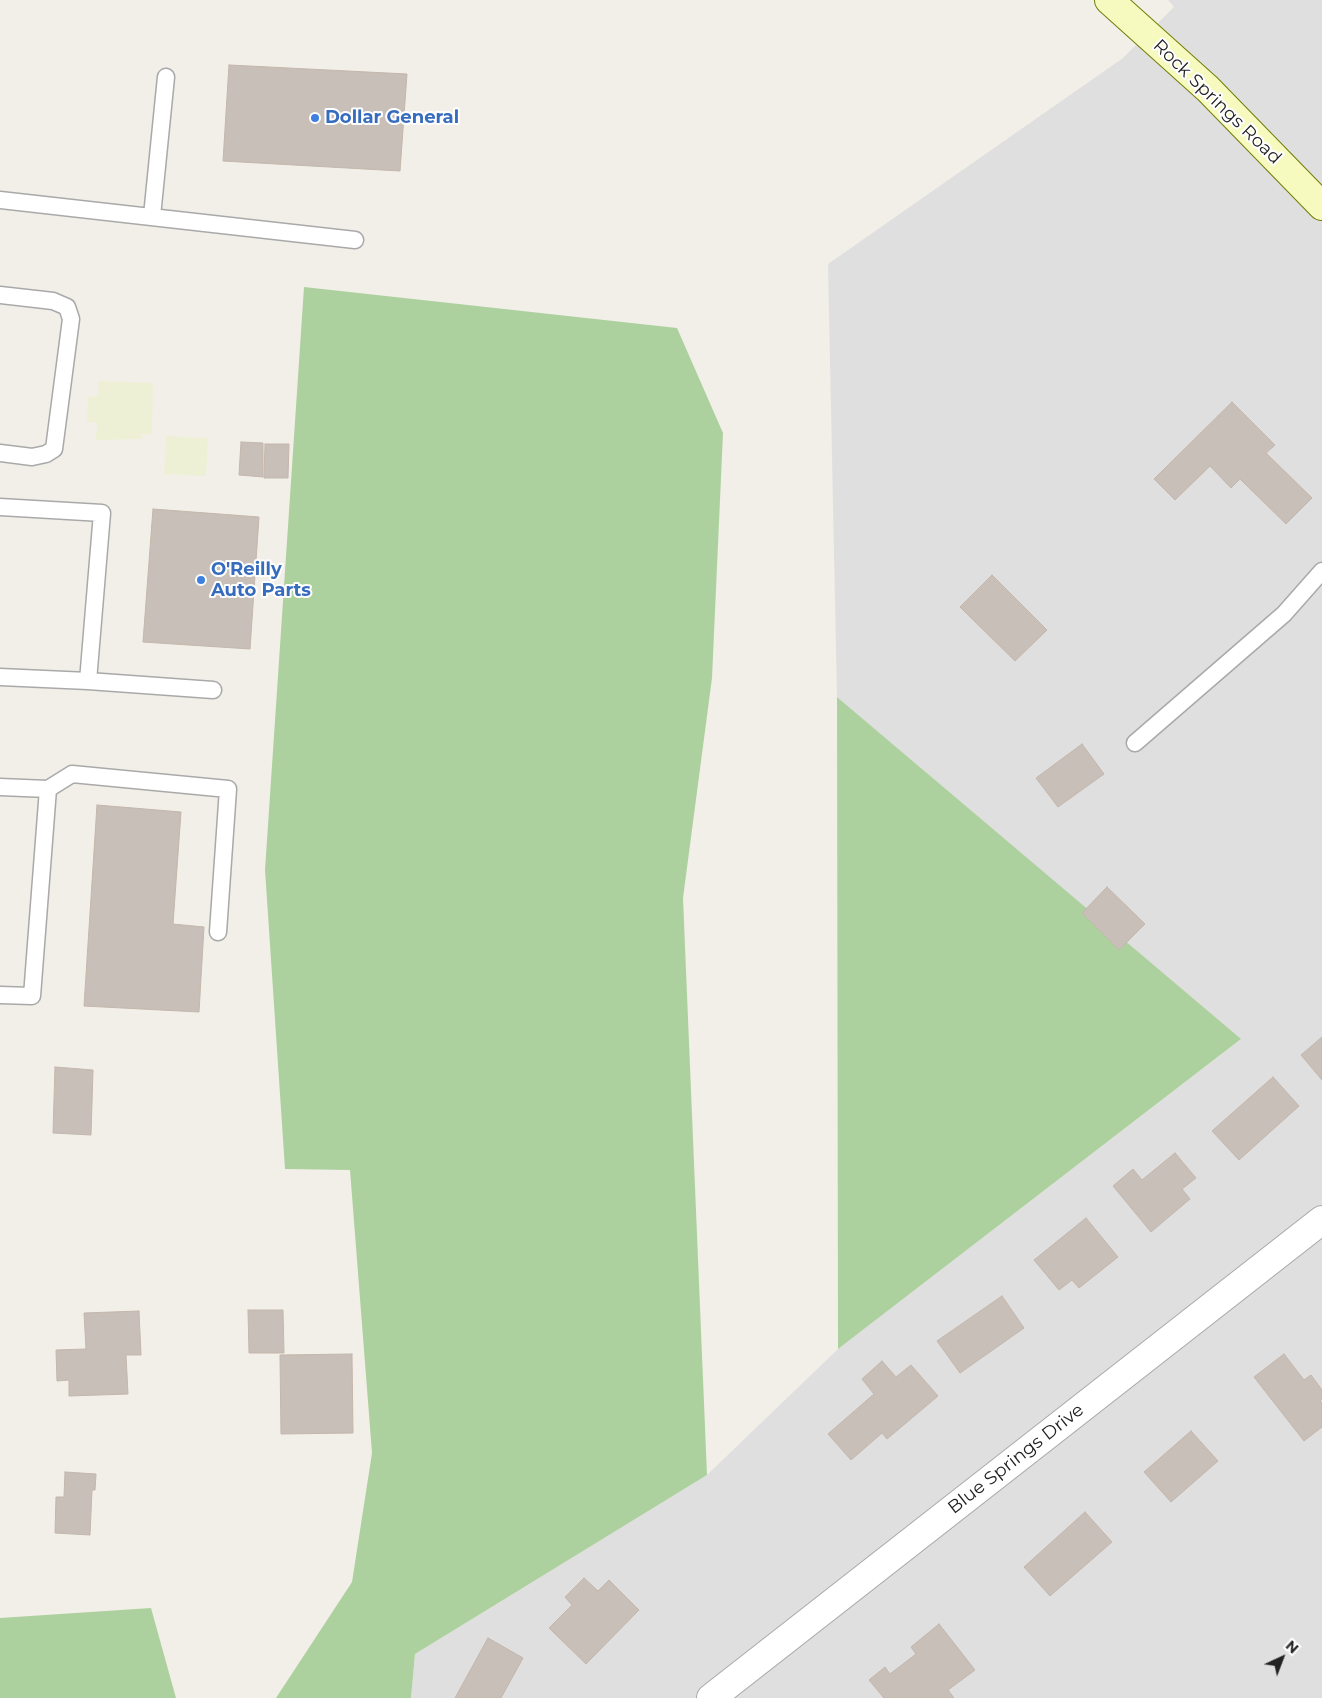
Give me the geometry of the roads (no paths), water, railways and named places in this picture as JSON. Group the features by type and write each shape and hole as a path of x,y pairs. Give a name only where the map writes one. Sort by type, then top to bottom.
{"street":[{"name":"Rock Springs Road","path":"1109,0 1208,89 1322,206"},
{"name":"Blue Springs Drive","path":"711,1698 1317,1233"}],"lane":[{"path":"152,216 166,77"},
{"path":"0,200 354,240"},
{"path":"0,294 53,301 67,307 71,319 54,449 46,454 32,457 0,453"},
{"path":"0,507 102,513 88,681"},
{"path":"1135,743 1284,614 1322,571"},
{"path":"0,677 213,690"},
{"path":"0,787 48,789 72,774 228,789 218,932"},
{"path":"0,995 32,996 48,789"}],"place":[{"name":"Dollar General","path":"315,118"},
{"name":"O'Reilly Auto Parts","path":"201,580"}]}
